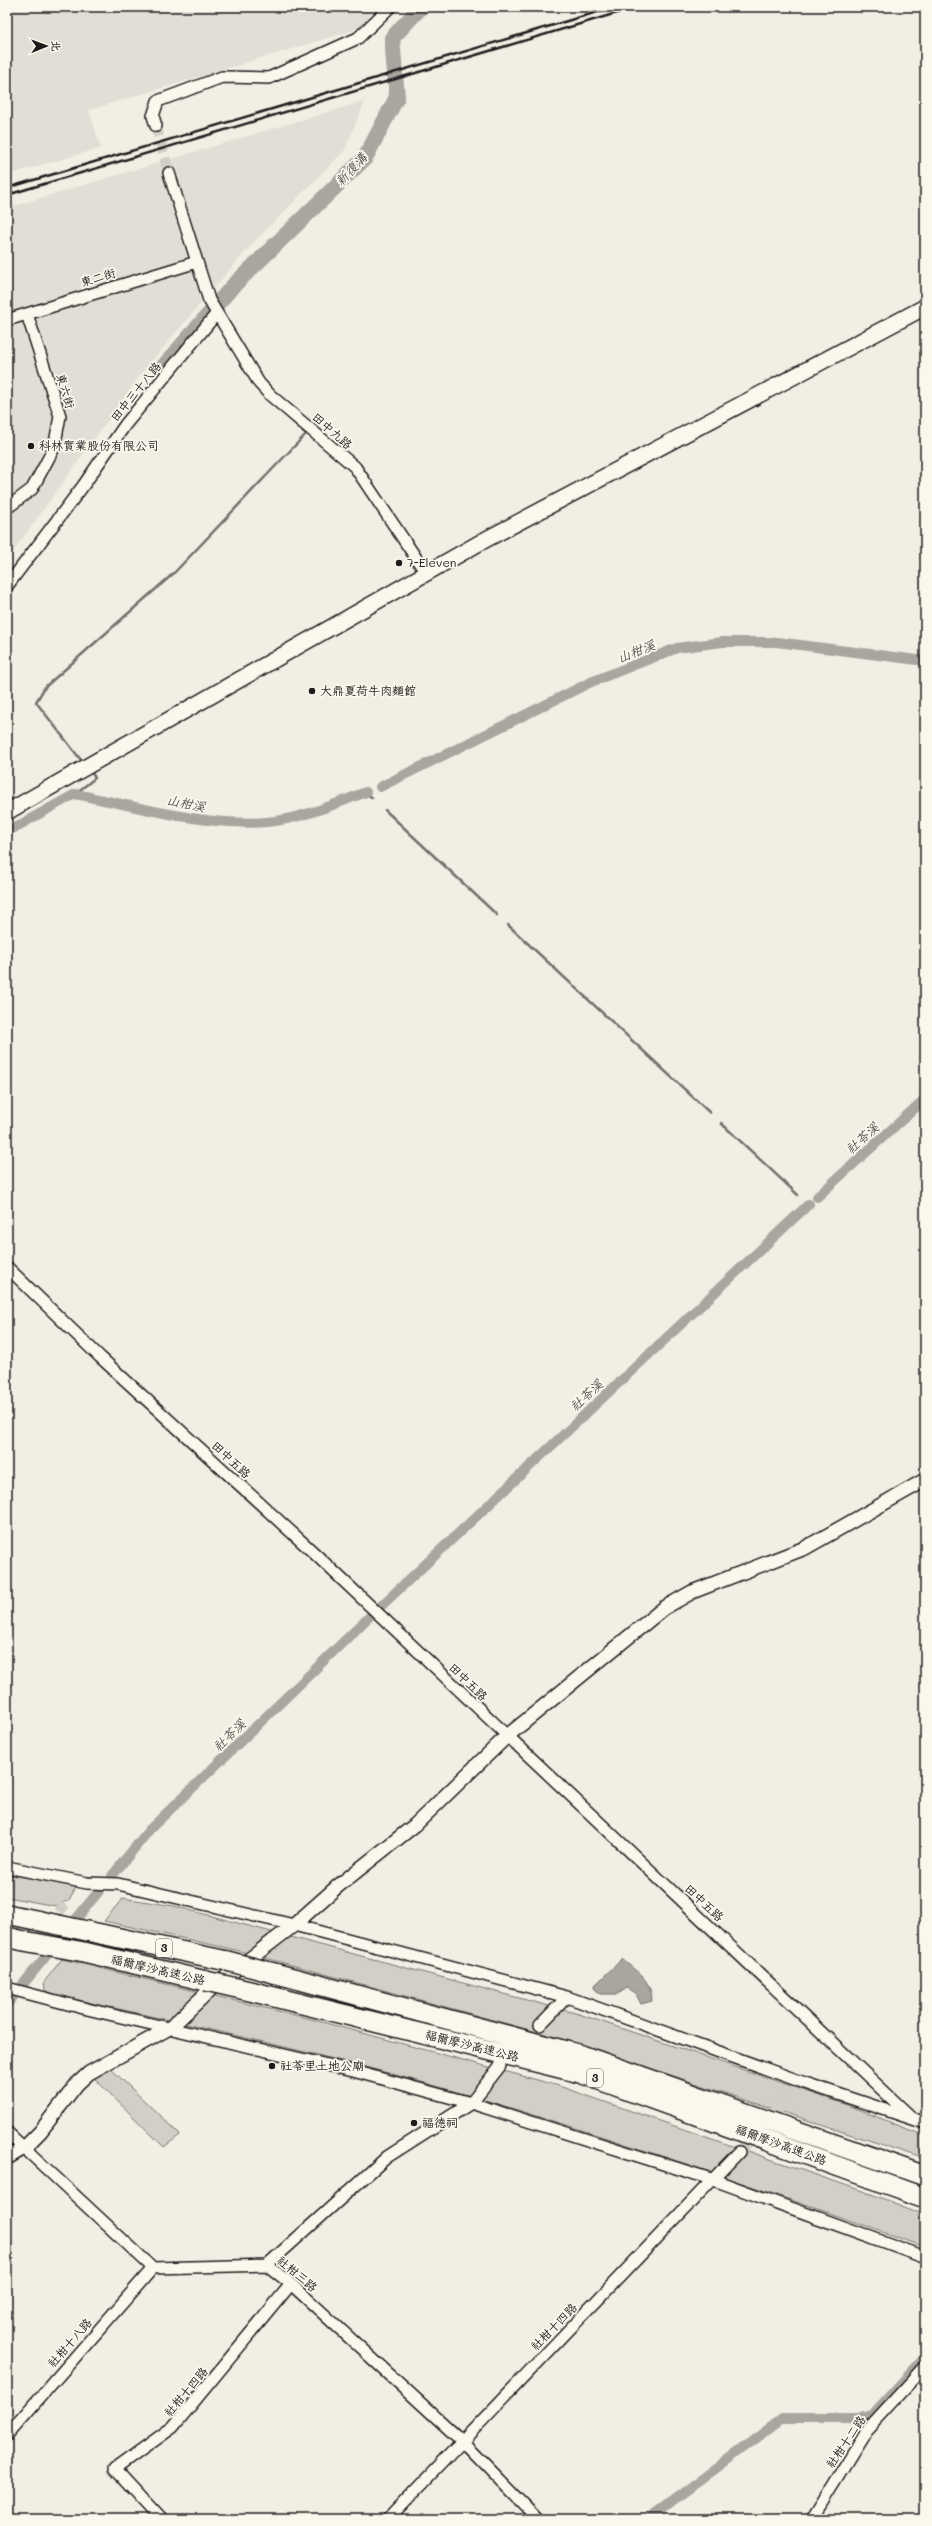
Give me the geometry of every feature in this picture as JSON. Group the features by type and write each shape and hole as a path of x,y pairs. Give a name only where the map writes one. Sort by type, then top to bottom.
{"highway":[{"name":"福爾摩沙高速公路","path":"7,1914 227,1961 581,2055 925,2176"},
{"name":"福爾摩沙高速公路","path":"15,1939 84,1952 254,1992 580,2073 925,2198"}],"main road":[{"path":"7,812 426,573 704,422 925,307"}],"street":[{"path":"156,126 153,116 158,101 222,77 269,78 358,38 390,7"},
{"name":"田中九路","path":"169,173 209,300 259,383 270,395 355,467 426,573"},
{"name":"東二街","path":"7,320 197,262"},
{"name":"田中三十八路","path":"7,586 83,486 125,425 217,313"},
{"name":"東六街","path":"7,508 32,488 54,448 60,416 27,314"},
{"name":"田中五路","path":"7,1267 100,1357 371,1607 910,2116"},
{"path":"7,2158 24,2148 40,2132 77,2084 89,2073 171,2028 212,1987 294,1925 338,1886 415,1826 506,1736 664,1608 692,1592 805,1548 925,1480"},
{"path":"7,1867 87,1883 118,1884 294,1925 567,1997 805,2083 925,2122"},
{"path":"7,1988 87,2009 353,2071 471,2103 714,2180 925,2257"},
{"path":"540,2025 567,1997"},
{"path":"266,2265 387,2157 471,2103 500,2066"},
{"path":"7,2132 153,2268"},
{"name":"社柑十四路","path":"388,2519 714,2180 739,2152"},
{"name":"社柑三路","path":"153,2268 266,2265 291,2284 463,2442 538,2519"},
{"name":"社柑十八路","path":"7,2435 153,2268"},
{"name":"社柑十四路","path":"161,2519 116,2469 174,2427 291,2284"},
{"name":"社柑十二路","path":"811,2519 865,2432 925,2368"}],"shaded area":[{"path":"7,7 378,7 358,29 89,110 101,148 7,175"},
{"path":"365,101 345,150 250,246 144,370 7,560 7,208"},
{"path":"7,1874 76,1887 69,1900 56,1906 7,1897"},
{"path":"123,1898 174,1906 579,2014 847,2105 925,2136 925,2159 552,2036 240,1951 104,1921"},
{"path":"62,1959 307,2018 556,2085 871,2194 925,2215 925,2247 642,2150 528,2113 420,2081 212,2030 56,1995 45,1990 44,1982"},
{"path":"622,1959 643,1977 649,1987 652,2001 641,2004 636,1994 627,1988 618,1994 600,1994 593,1987"},
{"path":"105,2063 180,2135 164,2147 89,2073"}],"waterway":[{"name":"新復溝","path":"219,302 233,286 365,158 397,97 392,38 421,7"},
{"name":"新復溝","path":"164,366 210,313"},
{"path":"81,760 36,702 45,687 174,573 306,434 260,391"},
{"name":"山柑溪","path":"380,787 591,682 677,648 722,642 777,642 925,661"},
{"path":"75,794 95,778 92,773"},
{"name":"山柑溪","path":"366,792 372,798"},
{"name":"山柑溪","path":"7,832 75,794 195,819 243,823 267,822 292,818 366,792"},
{"path":"385,810 497,915"},
{"path":"508,925 710,1113"},
{"name":"社苓溪","path":"817,1197 925,1099"},
{"path":"721,1123 798,1195"},
{"name":"社苓溪","path":"381,1606 809,1204"},
{"name":"社苓溪","path":"112,1876 149,1830 369,1617"},
{"name":"社苓溪","path":"20,1988 99,1891"},
{"name":"社苓溪","path":"7,2004 13,1997"},
{"path":"648,2519 782,2419 858,2419 872,2415 925,2357"}],"tunnel":[{"path":"156,126 169,173"},
{"path":"29,1952 65,1904"},
{"path":"523,2043 540,2025"},
{"path":"739,2152 786,2100"}],"railway":[{"path":"7,188 614,7"},
{"path":"7,195 637,7"}],"place":[{"name":"科林實業股份有限公司","path":"31,446"},
{"name":"7-Eleven","path":"399,563"},
{"name":"大鼎夏荷牛肉麵館","path":"312,691"},
{"name":"社苓里土地公廟","path":"272,2066"},
{"name":"福德祠","path":"414,2123"}]}
